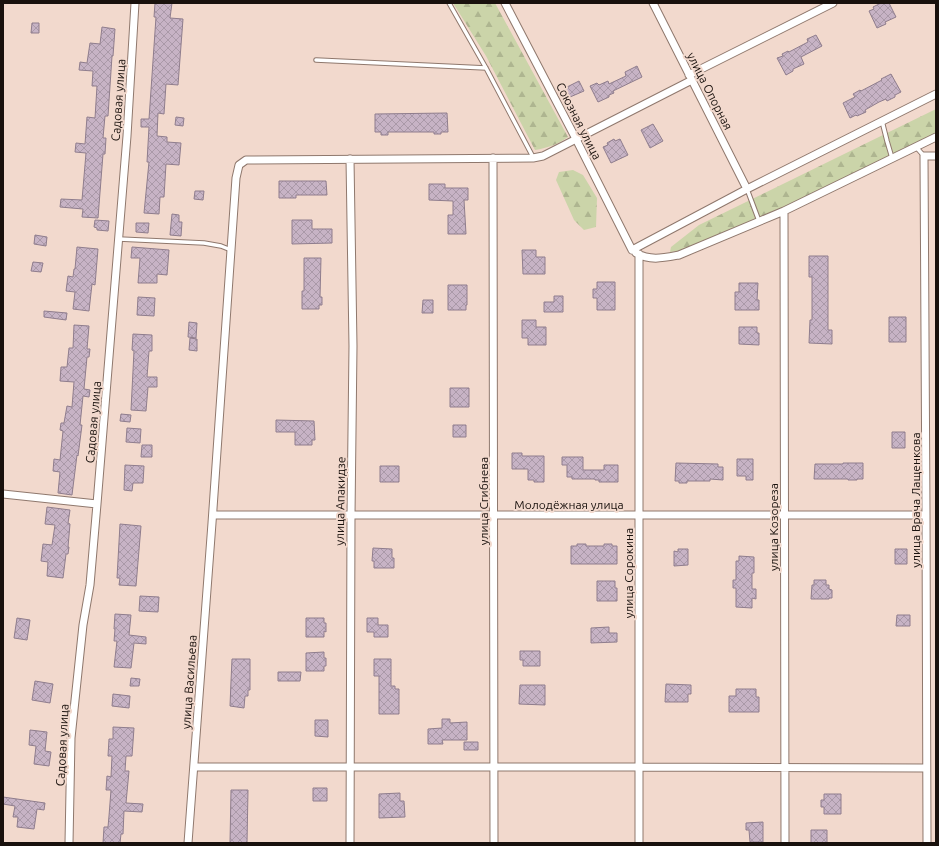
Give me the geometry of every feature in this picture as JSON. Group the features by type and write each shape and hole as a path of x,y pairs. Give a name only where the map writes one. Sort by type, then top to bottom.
{"street":[{"name":"Садовая улица","path":"69,843 71,738 83,625 90,585 127,136 135,3"},
{"name":"Союзная улица","path":"505,3 632,250"},
{"name":"улица Опорная","path":"653,3 747,189"},
{"path":"533,158 542,156 576,139 833,3"},
{"path":"632,250 747,189 936,94"},
{"path":"632,250 642,257 661,259 679,255 784,211 936,137"},
{"path":"924,156 936,156"},
{"name":"улица Врача Лащенкова","path":"924,156 927,843"},
{"name":"улица Сгибнева","path":"493,158 494,843"},
{"name":"улица Васильева","path":"188,843 213,515 236,178 239,165 246,160 533,158"},
{"name":"улица Апакидзе","path":"350,159 353,346 350,843"},
{"name":"улица Козореза","path":"784,211 785,843"},
{"name":"улица Сорокина","path":"639,254 639,843"},
{"path":"3,494 97,504"},
{"name":"Молодёжная улица","path":"213,515 926,515"},
{"path":"194,767 926,768"}],"lane":[{"path":"448,3 486,68 533,158"},
{"path":"316,60 486,68"},
{"path":"882,121 892,158"},
{"path":"916,147 924,156"},
{"path":"747,189 759,221"},
{"path":"119,239 204,243 221,246 231,250"}],"green space":[{"path":"453,3 495,3 568,137 553,145 535,150 486,56"},
{"path":"936,109 936,135 759,219 679,251 670,252 671,247 699,225"},
{"path":"573,170 583,175 597,198 596,227 584,230 574,220 556,180 559,172"}],"building":[{"path":"155,3 172,3 170,18 183,19 178,85 166,84 164,114 158,113 157,136 167,137 167,142 181,143 179,165 166,164 164,197 160,197 159,214 144,213 149,162 147,162 149,127 141,127 141,119 149,119 156,17 154,17"},
{"path":"881,3 889,3 896,17 877,28 869,11"},
{"path":"32,23 39,23 39,33 31,33"},
{"path":"102,27 115,29 108,116 105,116 103,138 106,138 105,154 103,154 98,218 82,217 83,209 60,207 61,199 82,200 86,153 75,152 76,143 85,144 87,117 95,118 97,86 92,86 93,71 79,70 80,62 87,63 90,43 100,44"},
{"path":"816,35 822,46 801,57 804,64 793,69 793,71 786,75 777,58 783,56 782,54 808,42 807,39"},
{"path":"637,66 642,77 613,91 614,93 609,95 609,97 598,102 590,86 597,83 599,85 608,81 609,84 626,76 625,72"},
{"path":"891,74 901,92 887,101 886,99 865,110 866,112 850,118 843,103 855,97 853,94"},
{"path":"579,81 584,91 570,97 565,88"},
{"path":"447,113 448,132 441,132 441,134 434,134 434,132 388,132 388,135 381,135 381,132 375,132 375,114"},
{"path":"176,117 184,118 183,126 175,125"},
{"path":"653,124 663,141 650,148 641,130"},
{"path":"614,139 615,141 620,139 628,155 611,163 603,147 608,145 607,143"},
{"path":"279,181 326,181 327,195 296,195 296,198 279,198"},
{"path":"429,184 445,184 445,188 468,188 468,200 464,200 466,234 448,234 448,215 453,215 453,201 429,200"},
{"path":"195,191 204,191 203,200 194,199"},
{"path":"172,214 179,215 179,222 182,222 181,236 170,235"},
{"path":"95,220 109,221 108,231 97,230 97,228 94,227"},
{"path":"292,220 312,220 312,229 332,229 332,243 292,244"},
{"path":"136,223 149,223 148,233 136,232"},
{"path":"35,235 47,237 46,246 34,244"},
{"path":"77,247 98,249 95,285 92,284 89,311 73,309 75,292 66,291 68,276 73,277 75,269"},
{"path":"132,247 169,250 167,275 157,274 157,283 138,283 140,258 131,258"},
{"path":"522,250 536,250 536,257 545,257 545,274 523,274"},
{"path":"809,256 828,256 828,330 832,330 832,344 809,343 810,320 812,320 812,277 809,277"},
{"path":"304,258 321,258 320,297 322,297 322,305 319,305 319,309 302,309 302,291 304,291"},
{"path":"33,262 43,263 41,272 31,271"},
{"path":"597,282 615,282 615,310 597,310 597,298 593,298 593,289 597,289"},
{"path":"739,283 758,283 757,300 759,300 759,310 735,310 735,292 739,292"},
{"path":"448,285 467,285 466,310 448,310"},
{"path":"554,296 563,296 563,312 544,312 544,302 554,302"},
{"path":"138,297 155,298 154,316 137,315"},
{"path":"423,300 433,300 433,313 422,313"},
{"path":"44,311 67,313 66,320 44,317"},
{"path":"889,317 906,317 906,342 889,342"},
{"path":"522,320 536,320 536,327 546,327 546,345 528,345 528,338 522,338"},
{"path":"189,322 197,323 196,338 188,337"},
{"path":"74,325 89,326 87,349 90,349 89,357 87,357 84,389 90,390 89,397 83,396 80,425 82,425 72,495 58,493 60,472 53,471 54,459 60,460 63,431 60,430 61,423 64,423 67,406 72,407 74,382 60,381 61,367 67,367 69,348 73,348"},
{"path":"739,327 757,327 757,333 759,333 759,345 739,344"},
{"path":"133,334 152,335 152,351 149,351 147,377 157,377 157,387 148,387 146,411 131,410 134,351 132,350"},
{"path":"190,338 197,339 197,351 189,350"},
{"path":"450,388 469,388 469,407 450,407"},
{"path":"121,414 131,415 130,422 120,421"},
{"path":"276,420 314,421 315,440 312,440 312,445 295,445 295,432 276,432"},
{"path":"453,425 466,425 466,437 453,437"},
{"path":"127,428 141,429 140,443 126,442"},
{"path":"892,432 905,432 905,448 892,448"},
{"path":"142,445 152,445 152,457 141,457"},
{"path":"512,453 522,453 522,456 544,456 544,482 534,482 534,480 528,480 528,469 512,469"},
{"path":"562,457 583,457 583,470 604,470 604,465 618,465 618,482 599,482 599,480 595,479 572,479 572,477 567,477 567,465 562,465"},
{"path":"737,459 753,459 753,480 746,480 746,476 737,476"},
{"path":"676,463 718,464 718,467 723,467 723,480 710,479 710,481 687,481 687,483 679,483 679,481 675,481"},
{"path":"863,463 863,479 814,479 815,464"},
{"path":"125,465 144,466 143,483 133,483 132,491 124,490"},
{"path":"380,466 399,466 399,482 380,482"},
{"path":"47,507 70,510 68,523 70,524 69,547 68,554 66,554 63,578 47,576 48,562 41,561 43,544 52,545 55,525 45,524"},
{"path":"120,524 141,526 136,586 119,585 120,578 117,578"},
{"path":"577,544 586,544 586,546 604,546 604,544 612,544 612,546 617,546 617,564 571,564 571,546 577,546"},
{"path":"373,548 392,549 394,568 374,568 374,561 372,561"},
{"path":"678,549 688,549 688,565 674,566 674,551 678,552"},
{"path":"895,549 907,549 907,564 895,564"},
{"path":"739,556 754,557 752,589 756,589 756,599 752,598 752,608 736,607 736,588 733,588 733,580 736,580 736,561 739,561"},
{"path":"814,580 826,580 826,585 829,585 829,589 832,590 832,598 811,599"},
{"path":"597,581 615,581 615,588 617,588 617,601 597,601"},
{"path":"140,596 159,597 158,612 139,611"},
{"path":"115,614 131,615 129,635 146,637 146,644 134,643 131,668 114,667 117,641 114,641"},
{"path":"897,615 910,615 910,626 896,626"},
{"path":"17,618 30,620 27,640 14,638"},
{"path":"306,618 324,618 324,623 326,623 326,632 324,631 324,637 306,637"},
{"path":"367,618 378,618 378,625 388,625 388,637 374,637 374,632 367,632"},
{"path":"609,627 609,633 617,633 617,642 591,643 591,628"},
{"path":"520,651 540,651 540,666 523,666 523,660 520,660"},
{"path":"324,652 326,666 324,666 324,671 306,671 306,653"},
{"path":"232,659 250,659 250,690 248,690 248,696 245,696 244,708 230,706"},
{"path":"374,659 391,659 391,686 395,686 395,689 399,689 399,714 379,714 379,676 374,676"},
{"path":"278,672 301,672 300,681 278,681"},
{"path":"131,678 140,679 139,686 130,686"},
{"path":"35,681 53,684 50,703 32,700"},
{"path":"666,684 691,685 691,694 688,694 688,702 665,702"},
{"path":"520,685 545,685 545,705 519,704"},
{"path":"736,689 756,689 756,697 759,697 759,712 729,712 729,696 736,696"},
{"path":"113,694 130,696 129,708 112,706"},
{"path":"442,719 450,719 450,723 467,722 467,740 442,740 443,744 428,744 428,729 442,728"},
{"path":"315,720 328,720 328,737 315,736"},
{"path":"113,727 134,728 132,756 126,756 125,771 129,771 126,803 143,804 142,812 124,811 123,834 121,834 120,843 103,843 104,827 108,827 109,816 111,790 106,790 107,776 111,777 112,756 108,756 109,739 113,739"},
{"path":"30,730 47,732 45,751 51,752 49,766 34,764 36,746 29,745"},
{"path":"464,742 478,742 478,750 464,750"},
{"path":"313,788 327,788 327,801 313,801"},
{"path":"231,790 248,790 247,843 230,843"},
{"path":"400,793 400,801 404,801 405,817 379,818 379,794"},
{"path":"824,794 841,794 841,814 824,814 824,807 821,807 821,800 824,800"},
{"path":"3,797 45,803 44,810 37,809 34,829 17,827 18,817 13,817 15,806 3,804"},
{"path":"763,822 763,842 750,842 749,830 746,830 746,823"},
{"path":"811,830 827,830 827,843 811,843"}]}
